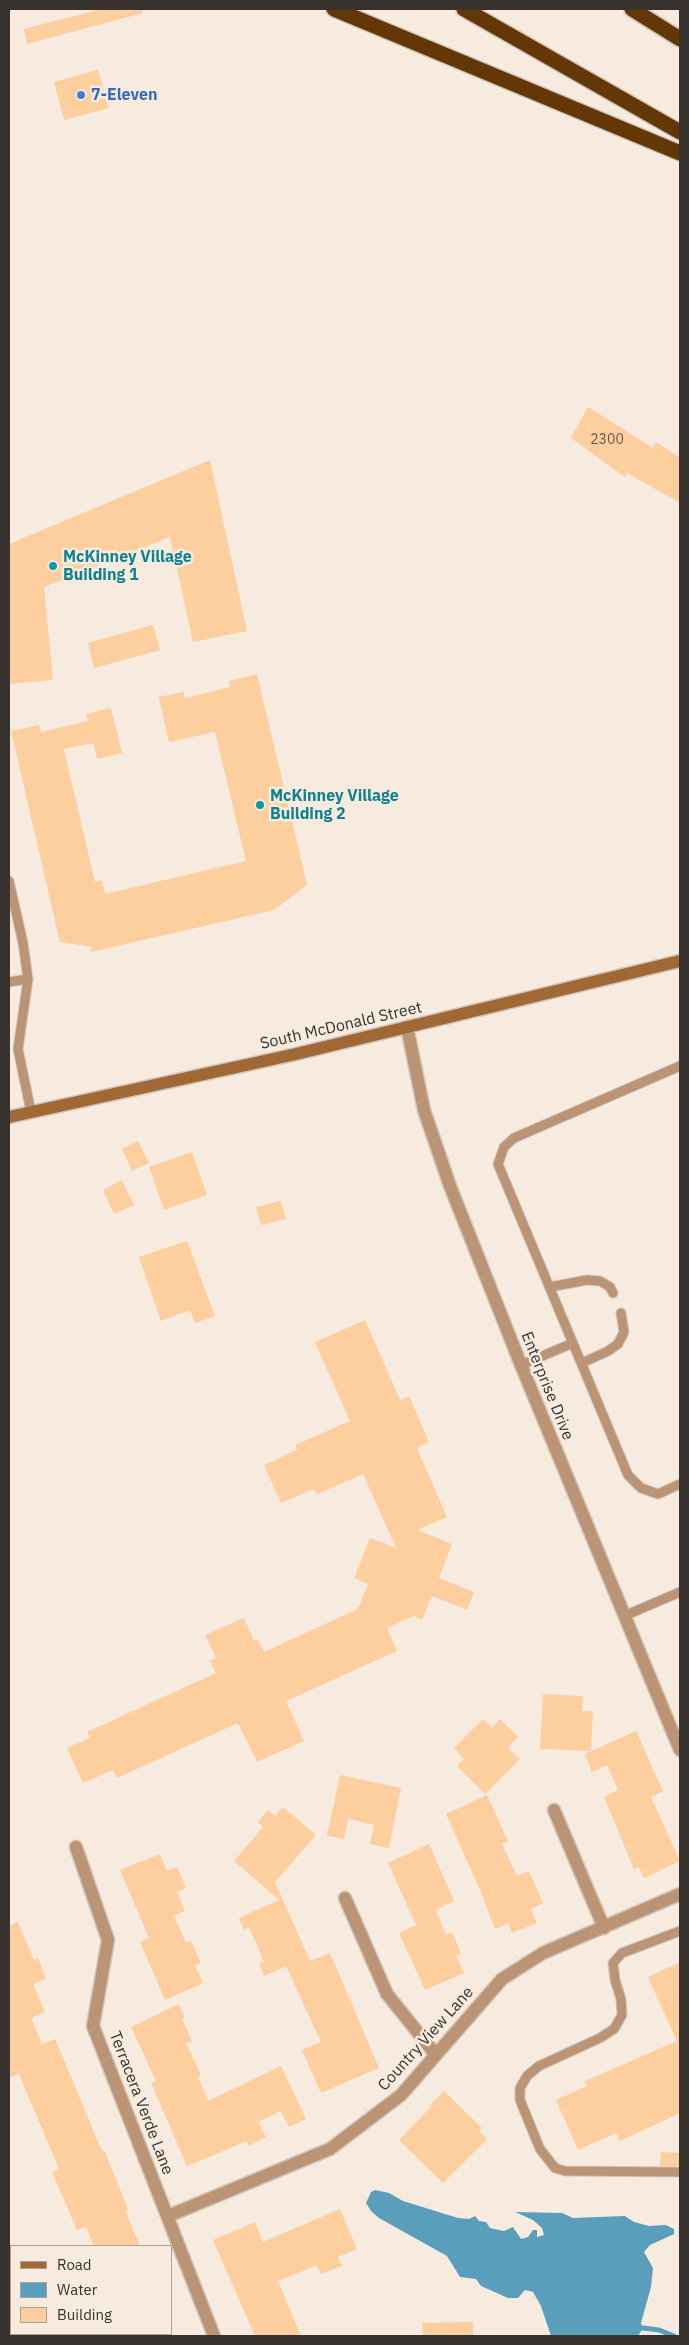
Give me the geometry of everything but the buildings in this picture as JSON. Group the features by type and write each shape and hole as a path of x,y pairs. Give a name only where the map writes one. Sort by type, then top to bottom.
{"highway":[{"path":"334,9 680,153"},
{"path":"464,9 680,132"},
{"path":"632,9 680,38"}],"main road":[{"name":"South McDonald Street","path":"9,1117 407,1028 680,961"}],"street":[{"name":"Enterprise Drive","path":"407,1028 424,1110 450,1186 521,1365 680,1750"},
{"path":"554,1810 604,1928"},
{"name":"Terracera Verde Lane","path":"76,1847 108,1940 93,2026 214,2336"},
{"name":"Country View Lane","path":"168,2216 330,2149 401,2095 502,1979 543,1953 680,1894"},
{"path":"345,1898 387,1994 436,2055"}],"lane":[{"path":"9,881 23,943 28,979 18,1049 31,1112"},
{"path":"9,982 28,979"},
{"path":"680,1066 521,1134 504,1147 498,1164 628,1474 641,1488 658,1494 680,1484"},
{"path":"550,1287 587,1280 600,1281 610,1287 613,1293"},
{"path":"582,1363 608,1352 618,1344 624,1332 621,1312"},
{"path":"521,1365 574,1343"},
{"path":"624,1616 680,1592"},
{"path":"680,1930 622,1954 613,1963 615,1980 622,1999 622,2015 614,2029 600,2038 539,2066 526,2076 520,2088 520,2100 540,2149 554,2168 565,2171 680,2172"}],"water":[{"path":"375,2190 389,2193 403,2201 458,2218 469,2219 475,2216 479,2221 486,2222 490,2228 504,2231 513,2227 521,2239 528,2237 533,2230 537,2230 537,2237 544,2235 542,2228 533,2220 515,2212 562,2213 573,2218 625,2216 634,2222 649,2226 666,2225 674,2229 674,2234 650,2245 644,2252 653,2268 651,2287 641,2323 643,2328 638,2336 551,2336 541,2306 533,2292 525,2290 518,2298 508,2298 481,2286 476,2279 460,2277 447,2256 379,2218 371,2211 366,2203 371,2192"}],"waterway":[{"path":"643,2328 659,2330 674,2336"}],"place":[{"name":"7-Eleven","path":"81,95"},
{"name":"McKinney Village Building 1","path":"53,566"},
{"name":"McKinney Village Building 2","path":"260,805"}]}
